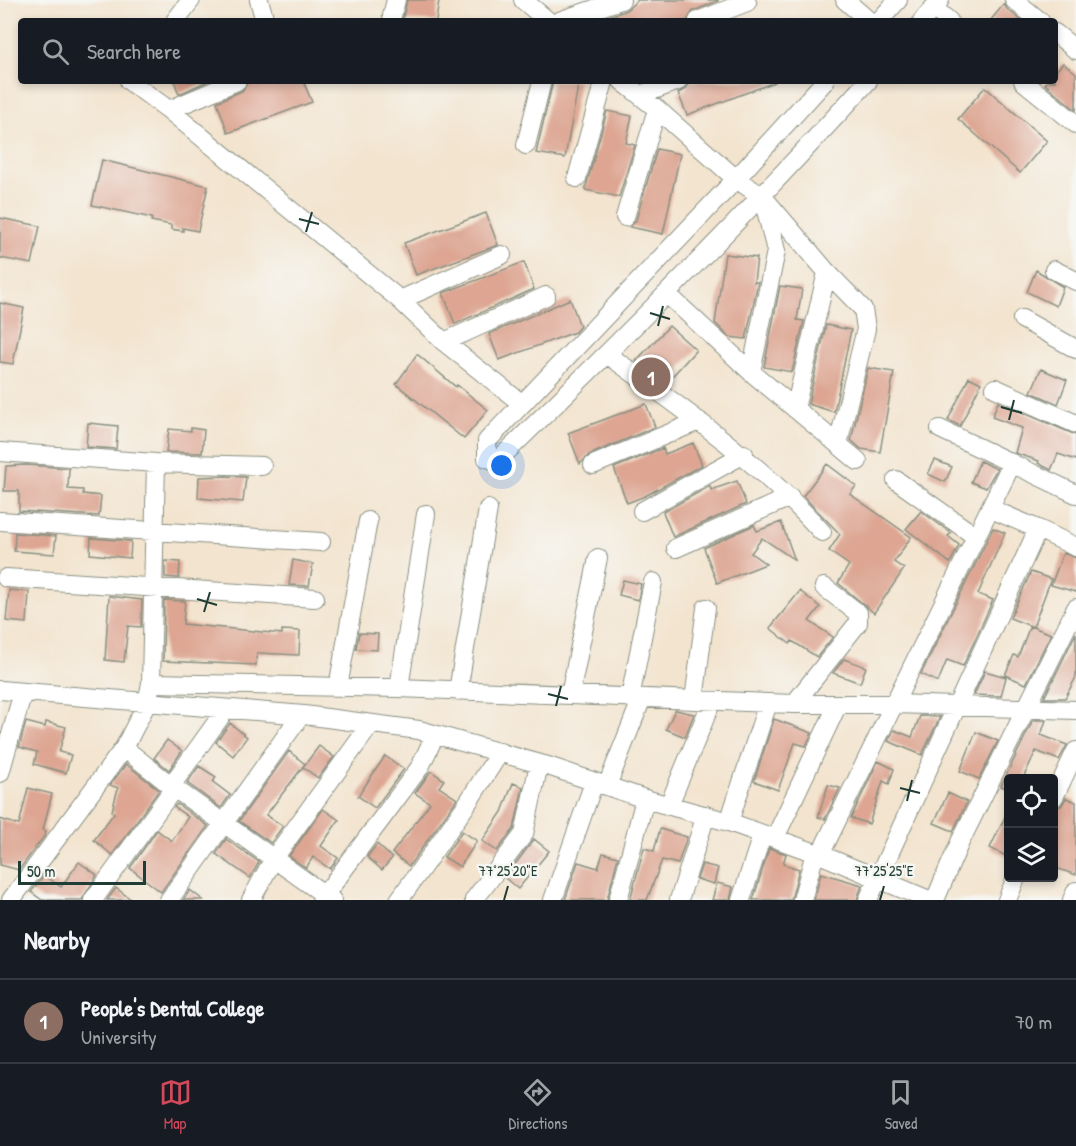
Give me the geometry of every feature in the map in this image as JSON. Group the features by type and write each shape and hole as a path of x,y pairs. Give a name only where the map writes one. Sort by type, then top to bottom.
{"street":[{"path":"177,18 191,0"},
{"path":"259,0 264,18"},
{"path":"523,0 544,18"},
{"path":"568,18 621,0"},
{"path":"845,0 866,18"},
{"path":"882,18 898,0"},
{"path":"1014,0 1036,18"},
{"path":"706,18 747,2"},
{"path":"1058,35 1076,50"},
{"path":"133,84 169,110 400,300 444,342 521,403"},
{"path":"169,110 230,84"},
{"path":"526,145 541,84"},
{"path":"577,178 603,84"},
{"path":"626,84 657,108 736,179 763,197 827,272 863,309 866,329 838,444"},
{"path":"640,95 670,84"},
{"path":"822,84 736,179 486,441 487,458 497,461 608,355 763,197 865,84"},
{"path":"1027,84 1076,124"},
{"path":"625,217 657,108"},
{"path":"751,372 776,251 763,197"},
{"path":"400,300 502,255"},
{"path":"1054,270 1076,281"},
{"path":"795,409 827,272"},
{"path":"667,294 751,372 858,461"},
{"path":"444,342 546,296"},
{"path":"1022,319 1076,349"},
{"path":"608,355 744,454 790,497 822,532"},
{"path":"995,388 1076,423"},
{"path":"592,465 699,421"},
{"path":"940,429 1076,494"},
{"path":"0,452 156,463 262,466"},
{"path":"642,511 744,454"},
{"path":"11,900 124,748 147,703 151,683 156,463"},
{"path":"802,900 817,854 895,704 1012,464"},
{"path":"896,480 975,536"},
{"path":"676,548 790,497"},
{"path":"458,691 488,509"},
{"path":"991,509 1076,547"},
{"path":"399,688 426,514"},
{"path":"0,521 321,542"},
{"path":"338,687 368,521"},
{"path":"868,900 876,879 895,846 956,706 1038,529"},
{"path":"570,695 598,558"},
{"path":"6,578 315,598"},
{"path":"553,900 636,698 653,582"},
{"path":"794,704 858,624 858,613 824,587"},
{"path":"669,805 703,701 706,608"},
{"path":"935,900 960,842 1076,608"},
{"path":"151,683 399,688 794,704 895,704 1076,710"},
{"path":"0,690 301,715 435,735 500,752 645,799 729,822 817,854 928,900"},
{"path":"0,773 23,692"},
{"path":"729,822 768,703"},
{"path":"741,900 768,836 838,704"},
{"path":"93,900 226,709"},
{"path":"168,900 226,824 301,715"},
{"path":"251,900 274,858 371,724"},
{"path":"124,748 173,787 274,858 326,898 420,767 435,735"},
{"path":"1058,787 1076,751"},
{"path":"399,900 465,807 500,752"},
{"path":"474,900 524,834 539,764"},
{"path":"618,900 645,799"},
{"path":"679,900 706,815"},
{"path":"1007,900 1014,882"},
{"path":"1072,900 1076,891"}],"building":[{"path":"407,0 439,0 436,18 403,18"},
{"path":"638,0 718,0 693,11 689,18 603,18 625,11"},
{"path":"1004,4 1018,18 992,18"},
{"path":"1063,63 1076,73 1076,110 1045,84 1058,84 1058,69"},
{"path":"175,84 201,84 179,94"},
{"path":"246,84 304,84 312,102 228,133 217,102 242,91"},
{"path":"552,84 578,84 565,158 536,153"},
{"path":"688,84 770,84 687,115 678,93 686,89"},
{"path":"985,87 1047,141 1020,173 958,119"},
{"path":"607,111 632,116 626,143 635,145 619,197 585,190"},
{"path":"657,149 680,154 663,234 630,227 636,220"},
{"path":"102,160 208,186 198,231 183,228 183,231 171,229 171,225 151,221 152,218 92,205"},
{"path":"486,213 498,245 416,275 404,243"},
{"path":"0,218 40,226 32,264 0,258"},
{"path":"725,254 757,258 754,282 758,282 746,339 729,337 715,323"},
{"path":"524,262 534,289 455,324 443,293"},
{"path":"1036,270 1063,287 1056,306 1027,292"},
{"path":"780,286 802,289 797,320 804,321 792,372 764,367"},
{"path":"570,299 580,326 575,332 499,360 489,334"},
{"path":"0,303 24,308 13,364 0,362"},
{"path":"826,325 851,330 834,412 808,404"},
{"path":"669,326 696,350 666,383 636,361"},
{"path":"417,354 488,410 464,439 396,384"},
{"path":"868,368 894,372 880,452 861,449 851,440"},
{"path":"1041,369 1067,380 1058,404 1031,392"},
{"path":"969,377 981,383 960,426 948,420"},
{"path":"998,402 1076,435 1076,460 1058,454 1051,470 1038,463 1039,461 1015,453 1022,428 992,417"},
{"path":"646,404 655,427 589,455 580,464 568,433"},
{"path":"88,423 118,426 116,449 86,447"},
{"path":"191,428 204,430 202,453 166,452 169,429 191,431"},
{"path":"693,443 702,465 645,496 627,503 614,468 663,448 665,454"},
{"path":"935,460 952,467 945,482 928,474"},
{"path":"980,461 997,469 986,488 971,482"},
{"path":"827,464 856,486 850,494 911,537 894,562 904,569 874,613 838,583 849,565 829,551 840,534 803,496"},
{"path":"6,466 69,468 68,489 83,490 83,494 101,496 99,516 19,511 19,491 4,491"},
{"path":"199,477 246,477 243,502 198,498"},
{"path":"737,481 746,504 673,537 663,512 710,486 711,490"},
{"path":"921,511 951,533 948,536 959,545 950,563 906,529"},
{"path":"781,522 795,560 762,538 751,553 766,564 717,583 704,548 754,525 757,531"},
{"path":"993,528 1005,533 978,594 993,600 963,666 947,660 938,682 921,674"},
{"path":"15,533 56,536 54,554 14,551"},
{"path":"91,538 131,541 130,558 90,554"},
{"path":"1063,553 1076,558 1076,592 1051,585"},
{"path":"293,560 313,564 309,586 289,585"},
{"path":"165,561 180,562 179,578 165,577"},
{"path":"1031,572 1051,579 1033,627 1010,618"},
{"path":"623,580 641,584 638,600 619,595"},
{"path":"9,590 29,592 27,623 6,621"},
{"path":"800,591 820,607 809,621 833,637 817,657 792,641 790,644 770,628"},
{"path":"109,596 142,600 141,627 128,626 124,662 105,660"},
{"path":"164,600 185,601 183,624 282,634 282,630 300,631 299,655 257,653 256,665 163,661"},
{"path":"1030,626 1051,634 1026,684 1005,675 1014,655 1018,657"},
{"path":"359,633 378,634 377,650 356,649"},
{"path":"1076,633 1076,677 1065,698 1044,698"},
{"path":"844,659 866,667 860,683 833,673"},
{"path":"985,671 1006,677 1001,696 974,695"},
{"path":"675,710 694,714 685,737 666,729"},
{"path":"920,716 940,717 922,755 888,741 894,730 912,737"},
{"path":"774,719 812,733 806,746 795,743 778,790 754,781"},
{"path":"1033,720 1046,720 1041,735 1067,745 1059,760 1036,751 1025,774 1007,774"},
{"path":"26,722 45,727 46,722 66,727 59,752 71,755 66,773 34,764 37,752 19,747"},
{"path":"230,723 247,737 233,756 216,742"},
{"path":"976,732 998,741 979,779 960,771"},
{"path":"167,740 182,751 169,770 154,758"},
{"path":"319,746 334,757 318,778 303,767"},
{"path":"289,751 305,764 266,815 283,826 271,843 239,821"},
{"path":"385,756 404,769 375,808 358,796"},
{"path":"878,761 894,769 889,784 883,781 869,824 851,818"},
{"path":"126,764 159,790 112,855 94,840 114,813 112,811 118,788 110,785"},
{"path":"199,766 216,777 213,782 230,795 221,808 187,783"},
{"path":"431,771 444,780 439,787 457,799 409,866 392,853 430,803 415,793"},
{"path":"513,783 523,787 514,829 497,851 482,841 502,812"},
{"path":"828,785 840,788 825,819 818,817"},
{"path":"28,788 52,794 43,830 46,831 45,835 19,870 0,865 0,819 19,825"},
{"path":"948,793 967,802 953,831 934,823"},
{"path":"1066,798 1076,802 1076,875 1058,869 1058,807"},
{"path":"177,804 208,826 161,892 130,868 157,830 172,841 188,817 174,807"},
{"path":"323,809 339,820 321,846 338,858 330,869 313,857 306,868 289,856"},
{"path":"1004,819 1004,855 990,848"},
{"path":"660,829 687,837 678,864 662,860 647,900 630,900 644,848 654,851"},
{"path":"462,831 477,841 460,867 444,857"},
{"path":"226,839 259,862 250,878 216,854"},
{"path":"534,839 549,851 518,889 505,878"},
{"path":"377,844 392,858 382,870 367,857"},
{"path":"769,848 786,854 783,864 799,869 791,900 753,900"},
{"path":"603,853 618,857 607,900 565,900 578,862 598,868"},
{"path":"79,862 97,875 82,900 42,900 31,892 44,875 61,887"},
{"path":"702,864 718,868 714,884 697,879"},
{"path":"821,873 862,885 857,900 814,900"},
{"path":"717,883 733,887 730,900 712,900"},
{"path":"116,888 132,900 107,900"},
{"path":"190,890 203,900 183,900"}],"place":[{"name":"People's Dental College","path":"651,377"}]}
